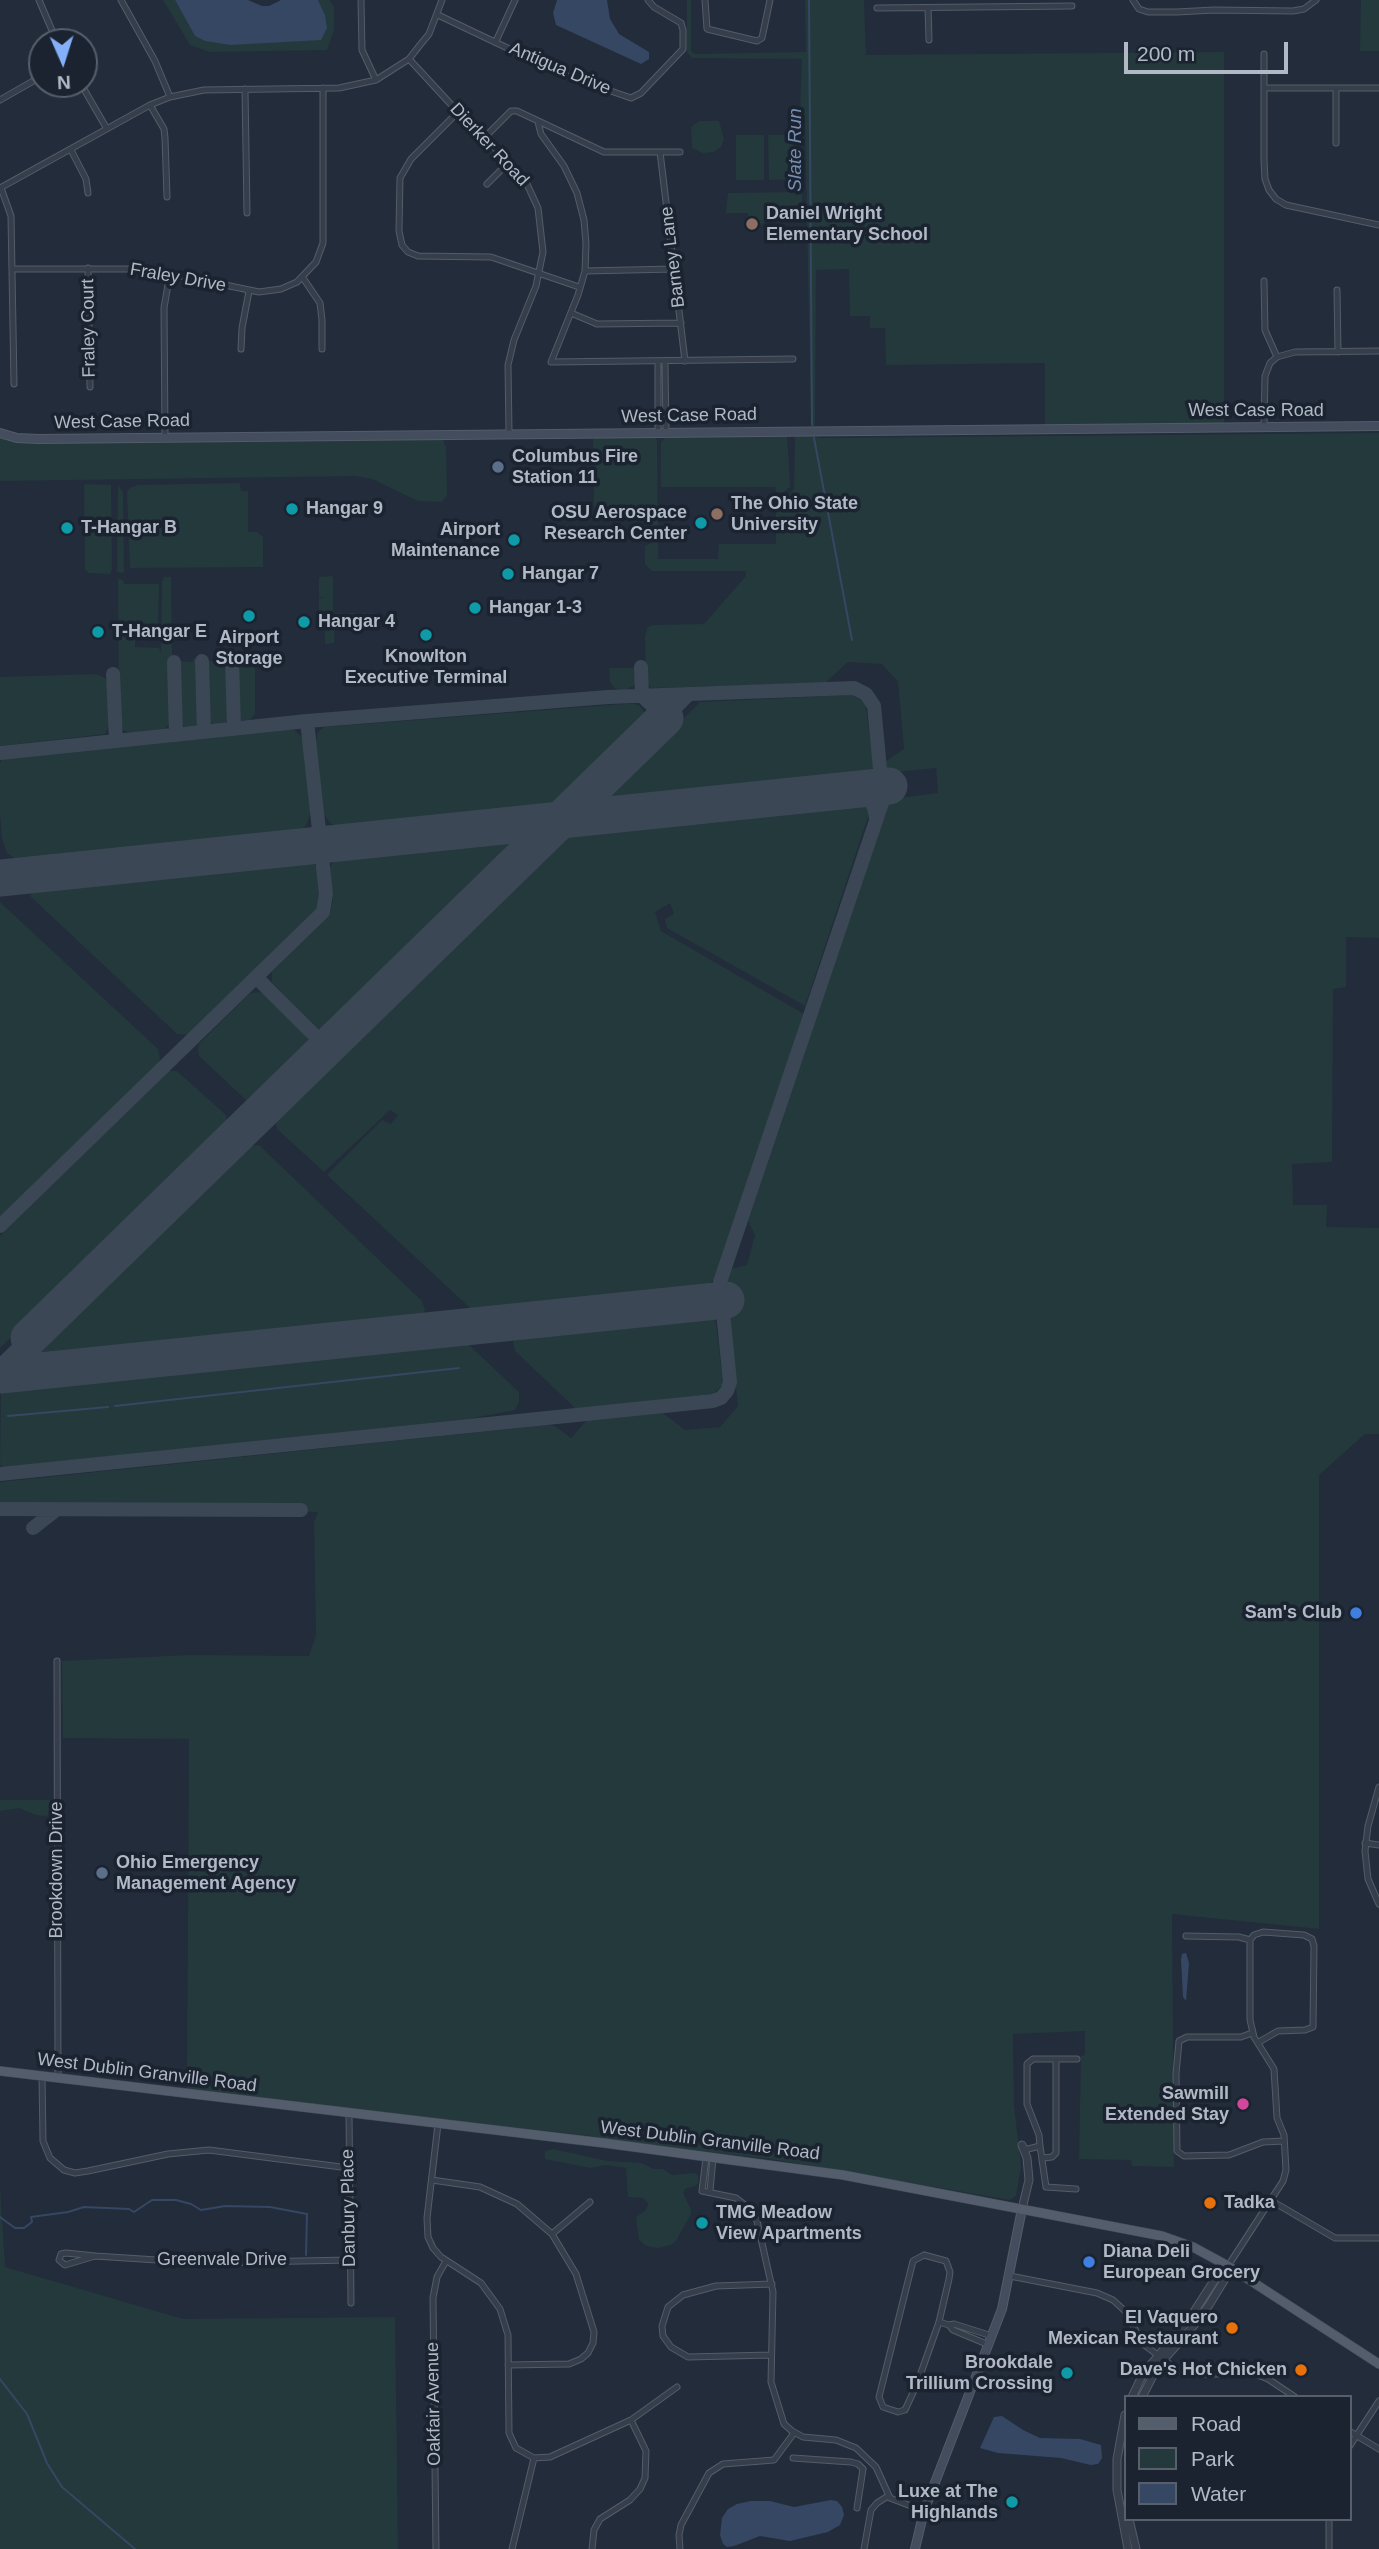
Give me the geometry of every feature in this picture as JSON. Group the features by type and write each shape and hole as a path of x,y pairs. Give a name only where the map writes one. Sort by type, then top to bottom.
{"main road":[{"name":"West Case Road","path":"0,433 23,439 1379,426"},
{"name":"West Dublin Granville Road","path":"0,2071 843,2175 1162,2236 1193,2247 1228,2266 1379,2364"},
{"path":"915,2549 924,2511 990,2341 1010,2276 1022,2209"}],"street":[{"path":"39,0 51,28"},
{"path":"121,0 155,61 170,97"},
{"path":"361,0 362,50 376,80"},
{"path":"14,384 11,216 1,188 150,105 170,97 204,89 323,88 376,80 409,59 429,34 442,0"},
{"path":"496,41 516,0"},
{"name":"Antigua Drive","path":"438,15 583,83 626,97 637,97 681,53 684,44 681,23 654,7 648,0"},
{"path":"705,0 707,29 754,41 760,41 770,0"},
{"path":"908,0 908,8"},
{"path":"1133,0 1139,9 1148,12 1293,11 1304,9 1315,2"},
{"path":"877,8 1043,3 1072,6"},
{"path":"928,8 929,40"},
{"path":"1264,54 1265,179 1273,196 1286,205 1379,225"},
{"name":"Dierker Road","path":"409,59 457,112 509,162 526,182 538,208 543,238 540,275 514,340 508,365 509,433"},
{"path":"0,100 28,84"},
{"path":"322,349 323,320 320,303 303,278 320,255 324,235 323,88"},
{"path":"1264,88 1379,88"},
{"path":"1336,88 1336,143"},
{"path":"245,89 247,213"},
{"path":"89,98 107,129"},
{"path":"150,105 166,138 167,197"},
{"path":"484,138 511,111 517,111 604,152 680,152"},
{"path":"457,112 411,159 400,178 399,231 404,248 418,256 491,257 579,287"},
{"path":"538,122 541,134 564,166 577,193 584,220 585,271 551,362 793,359"},
{"path":"71,149 86,179 88,193"},
{"name":"Barney Lane","path":"660,152 685,361"},
{"path":"487,184 509,162"},
{"name":"Fraley Court","path":"88,268 90,387"},
{"name":"Fraley Drive","path":"12,269 129,268 170,273 259,292 281,289 303,278"},
{"path":"585,271 674,269"},
{"path":"165,437 164,308 170,273"},
{"path":"1264,281 1265,330 1277,357"},
{"path":"1337,290 1338,352"},
{"path":"242,348 242,328 249,291"},
{"path":"571,313 597,324 681,323"},
{"path":"1264,426 1265,376 1270,362 1277,357 1291,353 1379,351"},
{"path":"662,362 662,432"},
{"name":"Brookdown Drive","path":"57,1661 58,2078"},
{"path":"1379,1787 1365,1843 1368,1879 1379,1905"},
{"path":"1365,1843 1379,1845"},
{"path":"1133,2395 1143,2374 1198,2321 1225,2279 1228,2266 1285,2174 1284,2135 1277,2118 1274,2068 1252,2033 1250,1940 1254,1935 1263,1932 1304,1935 1314,1942 1314,2024 1306,2030 1278,2031 1259,2042"},
{"path":"1186,1936 1239,1937 1250,1940"},
{"path":"1252,2033 1241,2037 1183,2038 1178,2046 1177,2059 1177,2151 1184,2156 1229,2155 1263,2142 1284,2141"},
{"path":"1076,2189 1046,2187 1039,2135 1027,2104 1027,2064 1033,2059 1077,2059"},
{"path":"1043,2158 1052,2157 1056,2152 1056,2059"},
{"path":"42,2076 43,2141 50,2158 64,2170 75,2173 168,2154 202,2150 349,2168"},
{"name":"Danbury Place","path":"348,2113 351,2303"},
{"path":"438,2124 427,2234 433,2248 446,2261 478,2280 497,2302 507,2330 510,2436 520,2451 534,2458 550,2457 631,2420 677,2388"},
{"path":"1022,2209 1028,2180 1023,2147 1040,2146"},
{"path":"710,2158 702,2191 736,2198 754,2213 772,2284 774,2304 770,2378 783,2422 794,2433 810,2439 844,2443 860,2451 873,2463 888,2496 894,2501 924,2511"},
{"path":"710,2158 710,2191"},
{"path":"432,2180 474,2186 499,2194 529,2212 552,2234 573,2268 592,2323 594,2339 588,2353 569,2364 508,2365"},
{"path":"1270,2200 1335,2238 1379,2238"},
{"path":"552,2234 590,2202"},
{"name":"Greenvale Drive","path":"95,2256 65,2265 59,2260 61,2254 66,2253 203,2263 350,2260"},
{"path":"924,2255 946,2261 950,2273 939,2322 907,2406 902,2412 883,2407 879,2397 913,2261 924,2255"},
{"name":"Oakfair Avenue","path":"436,2549 433,2298 437,2277 446,2261"},
{"path":"1010,2276 1107,2296 1122,2307 1139,2340 1160,2358 1187,2373 1255,2374 1292,2395"},
{"path":"771,2355 685,2357 675,2351 663,2336 662,2326 663,2316 674,2299 716,2286 772,2284"},
{"path":"939,2322 953,2330 990,2341"},
{"path":"1143,2395 1160,2358"},
{"path":"1351,2444 1379,2402"},
{"path":"592,2549 594,2530 600,2519 630,2500 645,2478 646,2451 631,2420"},
{"path":"1124,2420 1117,2459 1117,2490 1128,2549"},
{"path":"1351,2432 1379,2449"},
{"path":"680,2549 681,2525 709,2473 721,2465 774,2459 794,2433"},
{"path":"512,2549 534,2458"},
{"path":"793,2458 851,2462 863,2469"},
{"path":"863,2469 873,2463"},
{"path":"857,2508 863,2469"},
{"path":"864,2549 872,2508 888,2496"},
{"path":"1129,2521 1136,2549"},
{"path":"1329,2521 1329,2549"}],"green space":[{"path":"163,0 175,0 195,36 205,41 230,45 325,15 318,0 329,0 334,6 334,30 327,50 210,52 190,45"},
{"path":"687,0 691,0 691,51 695,54 806,52 805,0 864,0 866,55 1224,52 1224,424 1045,426 1045,363 886,365 885,328 870,328 870,316 850,316 849,269 816,270 815,426 811,427 805,115 800,114 802,59 692,58 687,52"},
{"path":"1361,0 1379,0 1379,51 1360,51"},
{"path":"699,121 719,121 724,139 721,147 714,152 703,153 692,148 691,127"},
{"path":"736,135 764,135 764,180 736,180"},
{"path":"768,135 796,135 796,179 769,180"},
{"path":"800,192 803,218 768,218 761,226 750,224 748,213 726,213 728,193"},
{"path":"1379,433 1379,938 1346,937 1346,987 1333,989 1332,1162 1292,1164 1293,1205 1327,1205 1326,1227 1379,1228 1379,1434 1365,1434 1319,1475 1319,1929 1172,1914 1174,2167 1132,2166 1131,2160 1079,2159 1081,2056 1085,2055 1085,2031 1013,2034 1014,2105 1021,2167 1016,2196 1010,2200 771,2159 605,2140 592,2136 187,2091 189,1739 63,1738 62,1661 189,1655 309,1656 316,1635 314,1522 318,1512 0,1508 0,1482 548,1425 555,1426 571,1438 587,1420 663,1413 685,1430 720,1427 738,1406 725,1287 731,1269 747,1265 755,1235 748,1221 890,799 938,793 936,768 887,773 886,761 904,749 898,682 882,664 848,662 825,683 651,688 646,681 645,636 648,627 704,624 746,576 746,571 652,571 645,564 645,546 658,540 658,559 718,559 719,544 776,544 776,498 788,496 794,489 795,437 799,434 819,438"},
{"path":"653,435 657,440 658,531 654,537 645,541 644,507 594,507 593,436"},
{"path":"787,435 790,487 784,492 776,492 775,487 661,487 661,442 667,436"},
{"path":"0,437 18,442 46,443 442,438 446,447 447,495 442,502 418,501 372,479 356,476 0,481"},
{"path":"240,483 241,491 248,491 248,532 257,532 263,537 263,567 130,568 127,492 130,488 138,485"},
{"path":"86,484 111,485 110,574 88,573 85,569"},
{"path":"118,485 123,492 124,572 121,573 117,572"},
{"path":"333,576 333,613 377,613 377,629 370,629 370,618 335,621 334,643 325,644 329,614 319,613 319,598 327,597 319,597 319,577"},
{"path":"164,577 171,577 173,720 164,729 130,733 123,730 119,719 118,579 123,580 124,584 159,584 158,625 149,625 148,631 135,631 135,647 159,648 161,652"},
{"path":"237,652 244,652 244,656 255,656 255,714 249,721 241,720 237,713"},
{"path":"193,658 200,660 200,720 196,726 187,727 181,725 178,720 177,664 178,661 193,662"},
{"path":"221,658 229,658 230,716 226,722 213,724 206,717 205,661 221,661"},
{"path":"609,668 637,668 634,686 623,691 614,688 610,682"},
{"path":"96,674 105,678 110,685 111,722 105,734 0,746 0,677"},
{"path":"852,695 865,702 874,767 866,776 608,802 606,795 700,702"},
{"path":"623,704 640,706 645,713 644,722 560,804 551,808 343,830 330,823 324,814 316,742 318,732 324,727"},
{"path":"294,730 303,742 311,811 306,826 294,835 21,863 7,853 2,839 0,816 2,759"},
{"path":"861,801 870,811 805,1006 667,928 665,919 674,914 670,903 655,912 661,931 804,1014 715,1279 701,1290 481,1312 471,1309 327,1175 382,1120 391,1124 398,1115 390,1110 324,1172 277,1129 275,1117 565,833"},
{"path":"515,837 516,847 327,1029 316,1029 272,982 272,972 330,913 333,899 330,868 335,856"},
{"path":"307,859 317,868 320,896 318,909 188,1035 177,1034 30,896 34,889"},
{"path":"0,902 158,1049 160,1058 159,1064 0,1219"},
{"path":"262,992 307,1038 309,1044 306,1052 258,1099 246,1100 199,1056 198,1049 199,1044 250,993"},
{"path":"168,1071 177,1071 226,1115 227,1127 0,1348 0,1236"},
{"path":"259,1145 422,1301 425,1310 421,1317 37,1356 36,1349 242,1146"},
{"path":"709,1315 716,1322 723,1384 713,1394 576,1409 515,1351 513,1342 519,1335"},
{"path":"457,1340 467,1343 519,1392 519,1402 515,1410 469,1419 5,1467 0,1465 1,1387"},
{"path":"0,1800 49,1800 53,1811 47,1816 19,1808 0,1811"},
{"path":"553,2149 608,2161 642,2163 653,2169 663,2169 672,2175 695,2173 698,2183 685,2189 683,2193 691,2214 676,2241 658,2248 646,2246 639,2240 636,2217 646,2210 648,2203 643,2198 628,2197 626,2168 606,2165 590,2168 545,2159 545,2151"},
{"path":"0,2187 5,2267 183,2319 395,2317 398,2549 0,2549"}],"water":[{"path":"175,0 248,0 269,6 281,0 318,0 327,28 321,40 230,45 205,41 195,36"},
{"path":"557,0 607,0 610,19 619,34 649,52 649,59 641,64 556,25 553,13"},
{"path":"1186,1953 1189,1963 1186,2001 1183,1997 1181,1960 1182,1954"},
{"path":"1002,2416 1040,2438 1080,2439 1101,2445 1102,2458 1098,2464 1091,2465 1061,2458 998,2453 980,2448 994,2417"},
{"path":"770,2501 794,2507 837,2501 844,2515 840,2525 828,2532 790,2541 760,2536 734,2546 727,2547 723,2544 720,2535 722,2518 728,2509 737,2504"}],"waterway":[{"name":"Slate Run","path":"809,0 812,425"},
{"name":"Slate Run","path":"814,438 852,640"},
{"path":"115,1406 459,1368"},
{"path":"8,1416 108,1407"},
{"path":"0,2217 15,2228 24,2228 32,2222 31,2217 84,2207 129,2209 134,2212 152,2200 176,2200 201,2210 225,2206 270,2207 307,2214 306,2255"},
{"path":"0,2379 27,2414 47,2463 62,2487 135,2549"}],"taxiway":[{"path":"232,658 234,729"},
{"path":"202,661 204,732"},
{"path":"174,662 176,735"},
{"path":"641,667 642,696 665,718 689,694"},
{"path":"113,674 116,741"},
{"path":"0,753 307,721 608,697 854,688 866,694 874,706 883,800 720,1282 730,1382 721,1398 713,1401 0,1474"},
{"path":"0,1226 323,912 326,894 307,721"},
{"path":"863,789 874,807 876,818"},
{"path":"256,977 327,1048"},
{"path":"0,1366 29,1338"},
{"path":"0,1509 301,1510"},
{"path":"33,1528 56,1510"}],"runway":[{"path":"29,1338 665,718"},
{"path":"0,878 889,786"},
{"path":"0,1375 726,1300"}],"place":[{"name":"Daniel Wright Elementary School","path":"752,224"},
{"name":"Columbus Fire Station 11","path":"498,467"},
{"name":"Hangar 9","path":"292,509"},
{"name":"The Ohio State University","path":"717,514"},
{"name":"OSU Aerospace Research Center","path":"701,523"},
{"name":"T-Hangar B","path":"67,528"},
{"name":"Airport Maintenance","path":"514,540"},
{"name":"Hangar 7","path":"508,574"},
{"name":"Hangar 1-3","path":"475,608"},
{"name":"Airport Storage","path":"249,616"},
{"name":"Hangar 4","path":"304,622"},
{"name":"T-Hangar E","path":"98,632"},
{"name":"Knowlton Executive Terminal","path":"426,635"},
{"name":"Sam's Club","path":"1356,1613"},
{"name":"Ohio Emergency Management Agency","path":"102,1873"},
{"name":"Sawmill Extended Stay","path":"1243,2104"},
{"name":"Tadka","path":"1210,2203"},
{"name":"TMG Meadow View Apartments","path":"702,2223"},
{"name":"Diana Deli European Grocery","path":"1089,2262"},
{"name":"El Vaquero Mexican Restaurant","path":"1232,2328"},
{"name":"Dave's Hot Chicken","path":"1301,2370"},
{"name":"Brookdale Trillium Crossing","path":"1067,2373"},
{"name":"Luxe at The Highlands","path":"1012,2502"}]}
